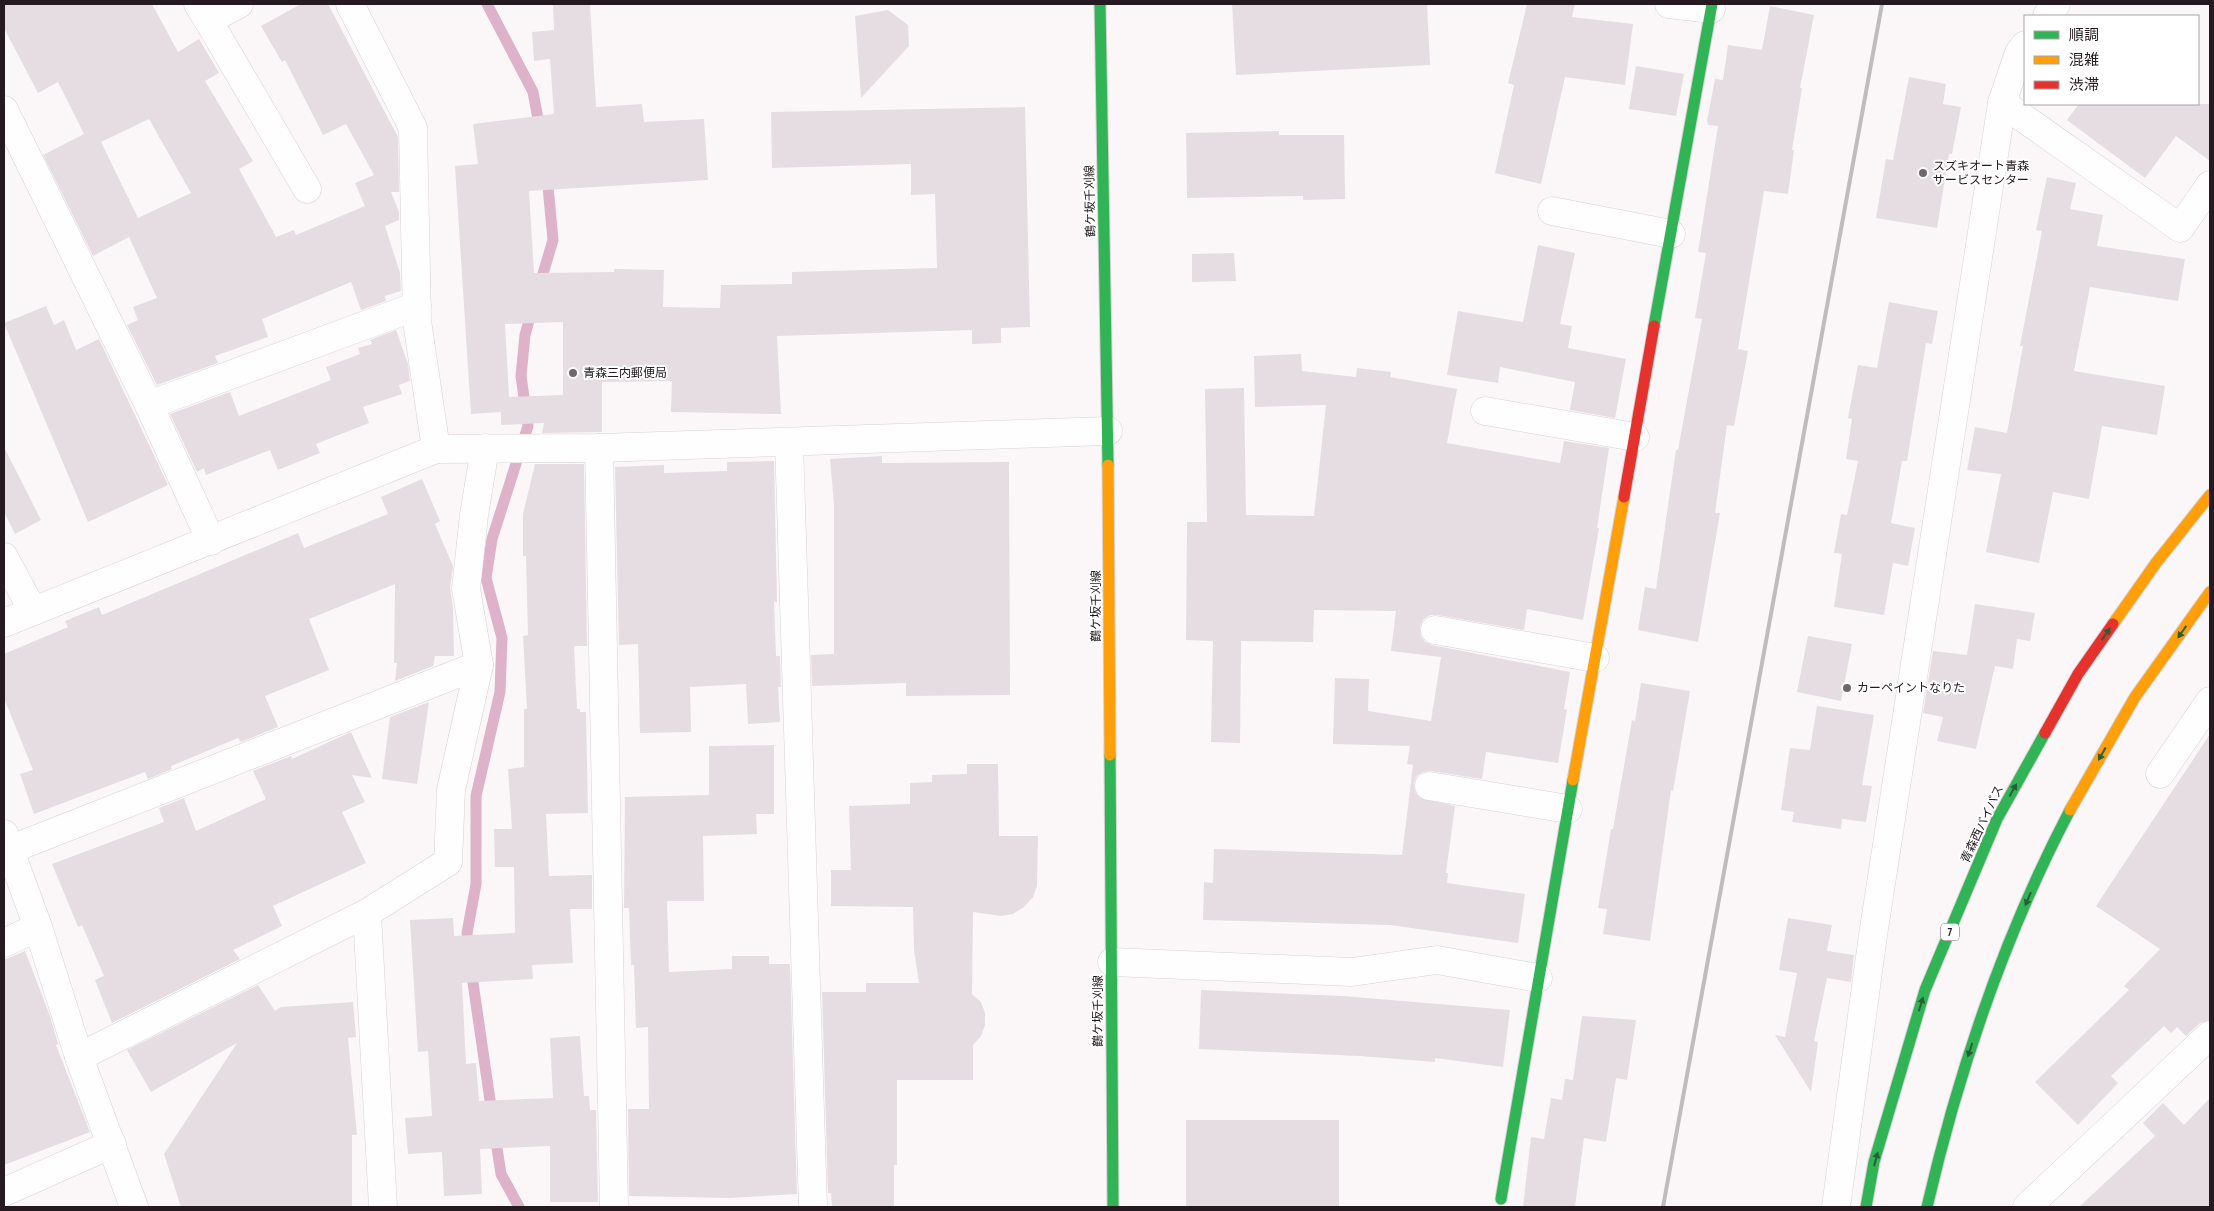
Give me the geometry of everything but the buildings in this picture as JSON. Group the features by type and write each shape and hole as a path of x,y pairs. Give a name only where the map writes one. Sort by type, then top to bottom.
{"main road":[{"name":"鶴ケ坂千刈線","path":"1100,4 1108,431 1113,1207"},
{"path":"1501,1199 1538,978 1712,7"},
{"name":"青森西バイパス","path":"1866,1207 1874,1162 1926,990 1997,819 2078,674 2156,563 2210,495"},
{"path":"1927,1207 1941,1142 1989,991 2050,846 2125,711 2210,592"}],"street":[{"path":"239,4 203,12 306,189"},
{"path":"350,4 413,128 416,306 436,449"},
{"path":"1669,4 1712,7"},
{"path":"2048,15 2056,4"},
{"path":"1836,1207 1872,935 2002,103 2024,47"},
{"path":"2002,103 2180,228 2210,185"},
{"path":"4,110 149,405 211,541"},
{"path":"1552,211 1671,234"},
{"path":"149,405 416,306"},
{"path":"1485,411 1635,437"},
{"path":"4,623 436,449 599,448 1108,431"},
{"path":"789,442 813,1207"},
{"path":"79,1057 367,913 448,862 451,790 479,665 466,589 474,515 495,448"},
{"path":"599,448 614,1207"},
{"path":"4,557 33,611"},
{"path":"1435,630 1595,658"},
{"path":"134,1207 79,1057 38,927 7,842 479,665"},
{"path":"2160,774 2210,701"},
{"path":"1429,786 1568,809"},
{"path":"367,913 383,1207"},
{"path":"4,943 38,927"},
{"path":"1112,962 1352,972 1437,960 1538,978"},
{"path":"2027,1207 2210,1035"},
{"path":"4,1192 112,1144"}],"waterway":[{"path":"487,4 533,92 540,130"},
{"path":"539,287 553,240 547,176"},
{"path":"469,950 467,933 476,884 476,796 500,692 502,638 486,578 492,539 528,426 521,376 525,335 532,310"},
{"path":"471,969 492,1114"},
{"path":"495,1135 501,1174 519,1207"}],"railway":[{"path":"1663,1207 1882,4"}],"traffic: fast":[{"path":"1100,4 1108,465"},
{"path":"1654,326 1712,4"},
{"path":"1866,1207 1874,1162 1925,990 1997,819 2045,733"},
{"path":"1110,755 1113,1207"},
{"path":"1501,1199 1573,780"},
{"path":"1927,1207 1954,1104 1986,1004 2024,906 2070,810"}],"traffic: slow":[{"path":"1108,465 1110,755"},
{"path":"2113,624 2156,563 2210,495"},
{"path":"1573,780 1624,497"},
{"path":"2070,810 2135,697 2210,592"}],"traffic: jam":[{"path":"1624,497 1654,326"},
{"path":"2045,733 2078,674 2113,624"}],"place":[{"name":"スズキオート青森 サービスセンター","path":"1923,173"},
{"name":"青森三内郵便局","path":"573,373"},
{"name":"カーペイントなりた","path":"1847,688"}]}
